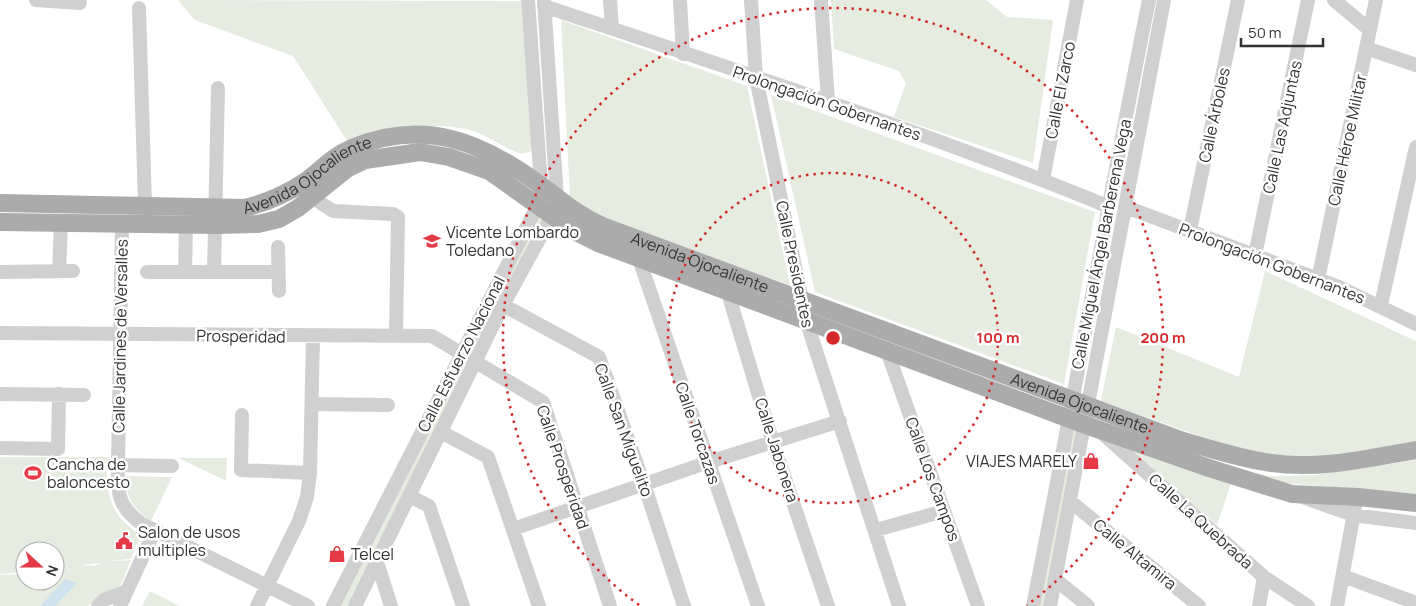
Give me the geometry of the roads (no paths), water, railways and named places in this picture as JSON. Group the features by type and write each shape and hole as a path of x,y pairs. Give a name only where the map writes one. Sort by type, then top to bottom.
{"main road":[{"name":"Avenida Ojocaliente","path":"0,203 244,208 270,202 306,180 327,161 352,148 387,138 425,135 463,140 498,156 541,185 557,200 577,214 602,226 1182,441 1273,464 1307,465 1416,450"},
{"name":"Avenida Ojocaliente","path":"0,222 186,225 258,224 278,218 313,198 335,176 366,160 420,152 449,157 489,171 574,231 639,260 1084,424 1292,494 1358,497 1416,503"}],"street":[{"path":"36,0 80,4"},
{"name":"Calle Esfuerzo Nacional","path":"333,606 538,205 541,185 528,0"},
{"path":"610,0 612,28"},
{"path":"680,0 683,54"},
{"name":"Calle Presidentes","path":"751,0 756,78 806,320 876,530 899,606"},
{"path":"821,0 828,101"},
{"name":"Calle El Zarco","path":"1044,180 1077,0"},
{"name":"Calle Miguel Ángel Barberena Vega","path":"1050,606 1071,502 1084,424 1080,402 1108,206 1148,0"},
{"name":"Calle Miguel Ángel Barberena Vega","path":"1080,402 1126,207 1164,0"},
{"name":"Calle Árboles","path":"1190,230 1238,0"},
{"name":"Calle Las Adjuntas","path":"1255,255 1308,0"},
{"path":"1334,0 1370,30"},
{"name":"Calle Héroe Militar","path":"1318,280 1376,0"},
{"name":"Calle Esfuerzo Nacional","path":"355,606 503,305 552,216 557,200 544,3"},
{"name":"Prolongación Gobernantes","path":"544,3 683,54 828,101 1044,180 1108,206"},
{"path":"140,8 145,205"},
{"path":"1366,48 1416,65"},
{"path":"214,272 218,88"},
{"path":"1381,305 1416,147"},
{"path":"313,198 333,211 393,214 398,217 396,335"},
{"name":"Prolongación Gobernantes","path":"1126,207 1381,305 1416,324"},
{"path":"0,272 66,271 61,223"},
{"name":"Calle Jardines de Versalles","path":"122,224 118,465 120,500 129,515 154,530 308,606"},
{"path":"185,272 186,225"},
{"path":"278,247 278,291"},
{"name":"Calle Torcazas","path":"639,260 758,606"},
{"path":"147,272 278,272"},
{"name":"Calle Jabonera","path":"728,293 773,443 828,606"},
{"name":"Calle San Miguelito","path":"503,305 599,357 644,484 684,606"},
{"name":"Prosperidad","path":"0,333 313,337 432,336 474,363"},
{"path":"258,606 300,521 307,497 310,473 313,337"},
{"name":"Calle Los Campos","path":"887,351 978,606"},
{"name":"Calle Prosperidad","path":"474,363 543,402 610,606"},
{"path":"0,394 84,395"},
{"path":"0,448 58,449 59,394"},
{"path":"312,404 388,405"},
{"path":"242,415 241,470 310,473"},
{"path":"513,529 708,462 840,421"},
{"name":"Calle Miguel Ángel Barberena Vega","path":"1033,606 1084,424"},
{"name":"Calle La Quebrada","path":"1084,424 1264,577 1308,606"},
{"path":"441,432 488,457 539,606"},
{"path":"118,465 172,466"},
{"name":"Avenida Ojocaliente","path":"1292,494 1353,515 1416,524"},
{"path":"409,496 429,506 463,606"},
{"path":"1337,606 1353,515 1358,497"},
{"name":"Calle Altamira","path":"1071,502 1199,606"},
{"path":"876,530 944,511"},
{"path":"1380,519 1416,532"},
{"path":"120,606 154,530"},
{"path":"377,562 391,606"},
{"path":"1343,576 1416,604"},
{"path":"1259,606 1264,577"},
{"path":"1055,579 1088,606"},
{"path":"98,606 104,600 125,592"}],"water":[{"path":"65,579 77,583 55,606 40,606 54,591 65,591"}],"place":[{"name":"Vicente Lombardo Toledano","path":"432,241"},
{"name":"VIAJES MARELY","path":"1091,461"},
{"name":"Cancha de baloncesto","path":"33,473"},
{"name":"Salon de usos multiples","path":"124,541"},
{"name":"Telcel","path":"337,554"}]}
